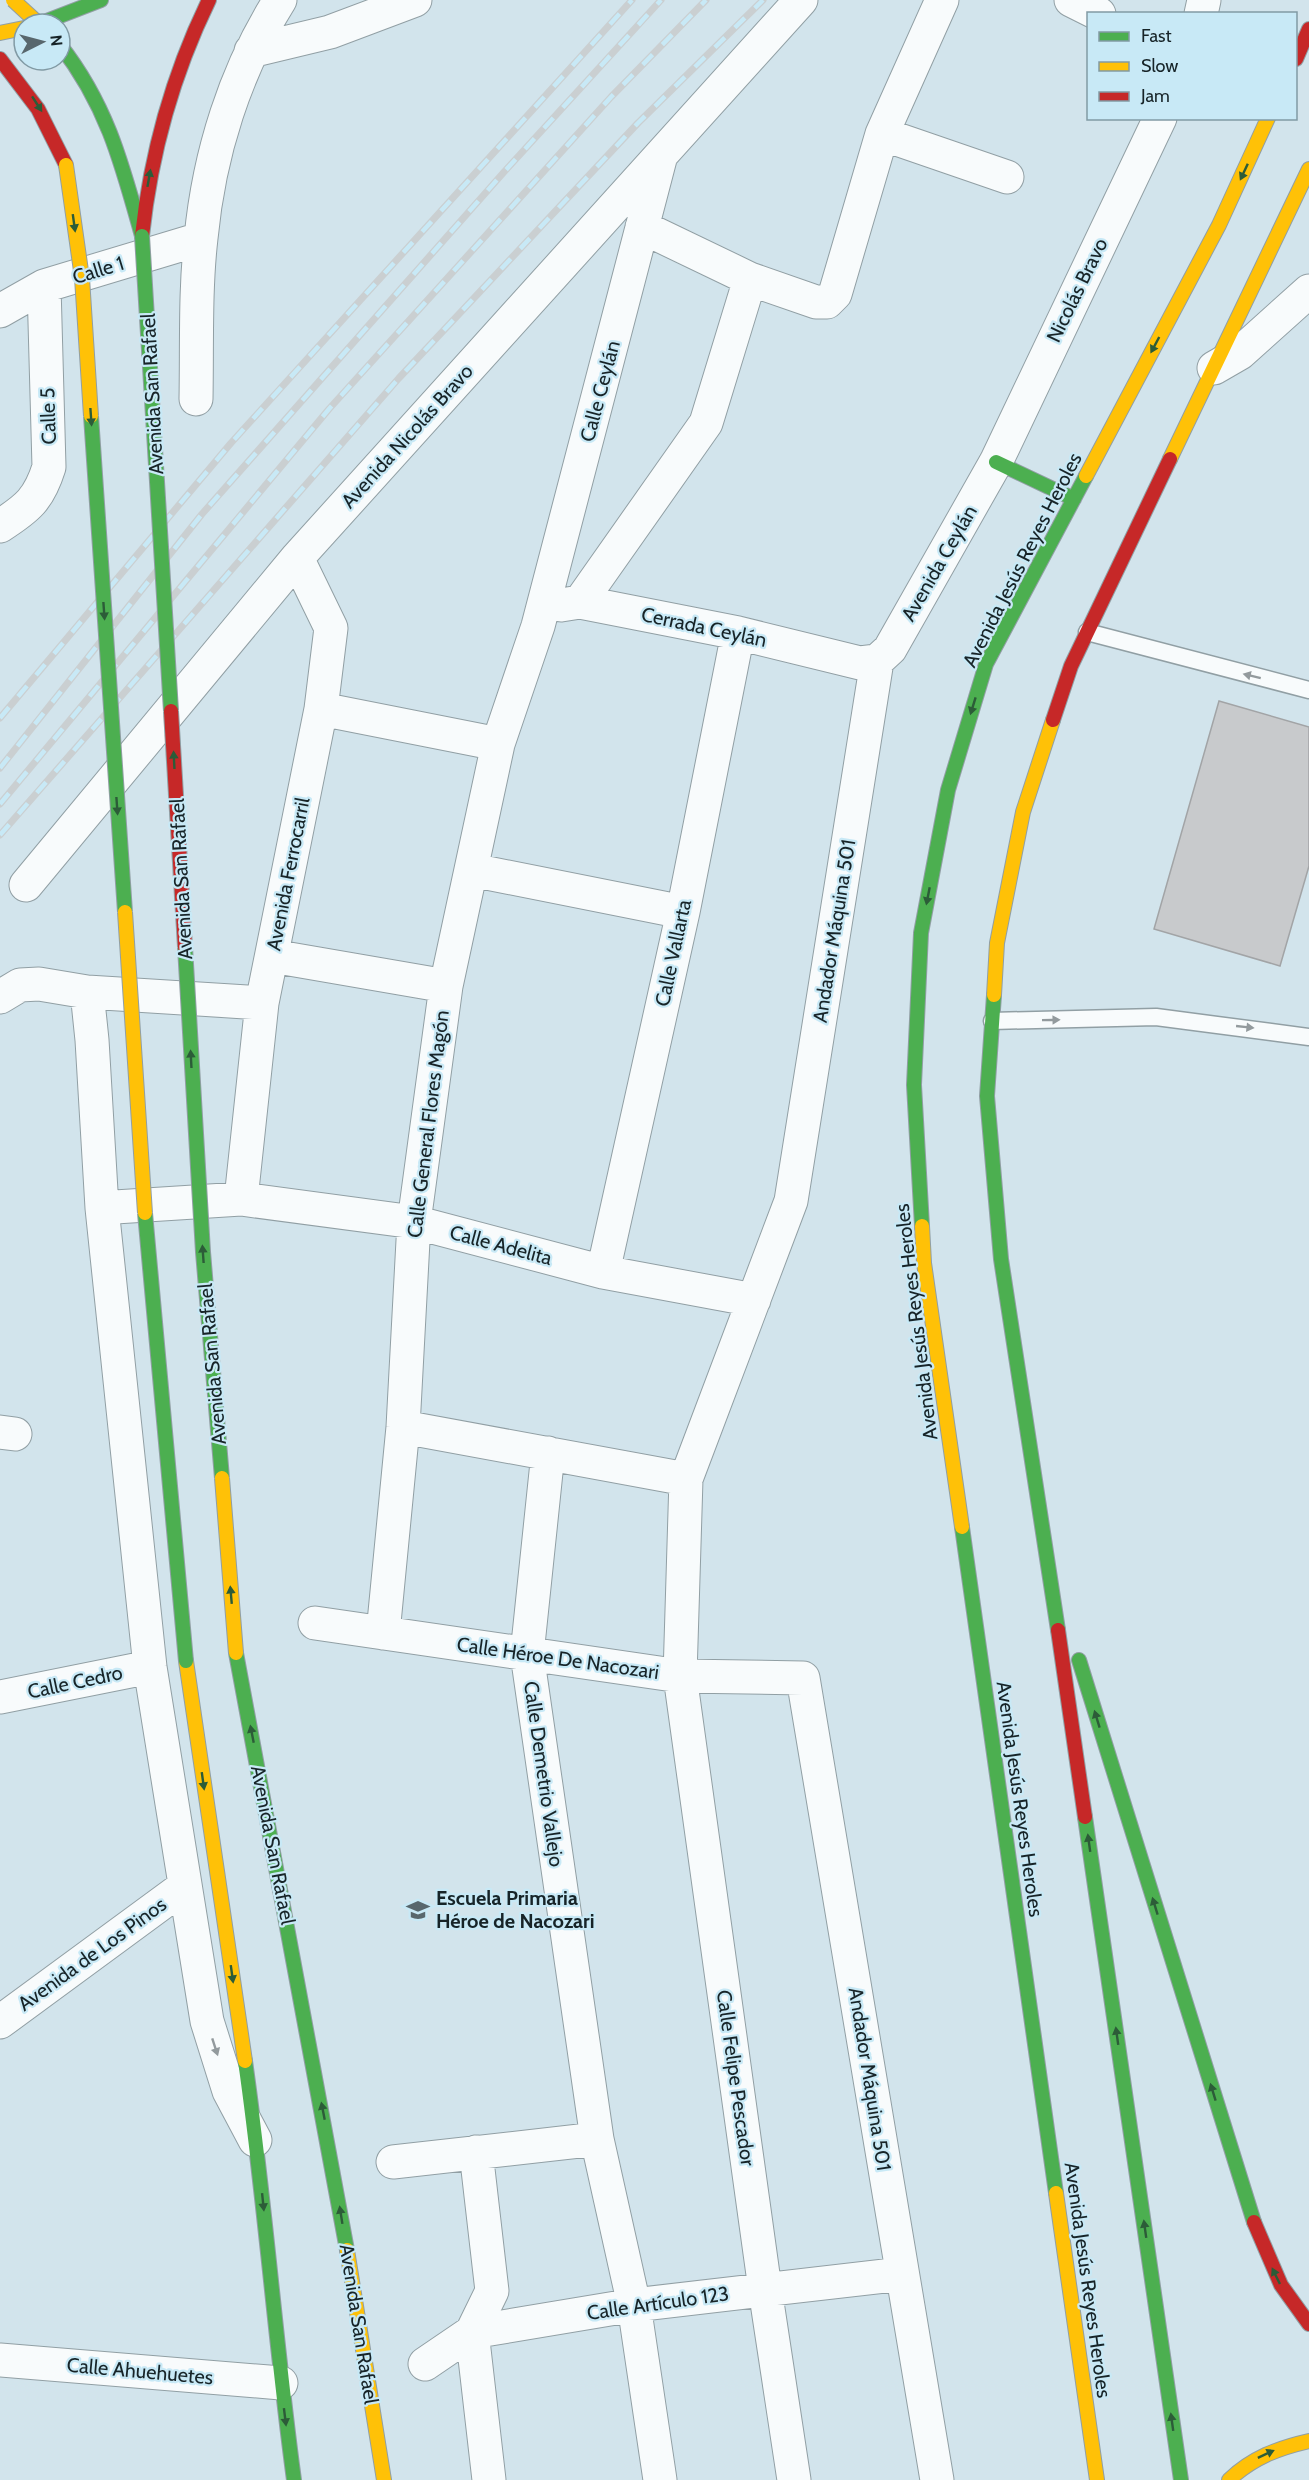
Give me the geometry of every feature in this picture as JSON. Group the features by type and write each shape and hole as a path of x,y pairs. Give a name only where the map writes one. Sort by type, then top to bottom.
{"main road":[{"path":"13,0 26,12"},
{"path":"70,12 101,0"},
{"path":"142,236 146,193 164,109 182,58 209,0"},
{"path":"1297,57 1309,29"},
{"path":"0,59 23,83 49,123 66,165 82,278 146,1230 186,1661 257,2144 281,2383 294,2480"},
{"path":"72,59 81,69 100,101 114,135 142,236"},
{"name":"Avenida Jesús Reyes Heroles","path":"1097,2480 924,1263 914,1085 921,933 948,790 986,664 1219,225 1267,120"},
{"path":"1180,2480 1000,1259 987,1096 998,943 1023,812 1071,666 1309,169"},
{"name":"Avenida San Rafael","path":"142,236 203,1252 236,1653 334,2168 384,2480"},
{"path":"996,462 1074,499"},
{"path":"1045,1552 1255,2226 1281,2285 1309,2324"},
{"path":"1229,2480 1260,2456 1287,2445 1309,2441"}],"street":[{"path":"196,399 200,239 210,174 228,111 251,51 280,0"},
{"path":"251,51 330,32 415,0"},
{"name":"Avenida Nicolás Bravo","path":"26,885 297,558 801,0"},
{"path":"642,227 750,279 816,302 827,302 835,294 882,134 942,0"},
{"path":"1071,0 1095,12"},
{"name":"Nicolás Bravo","path":"996,462 1159,120"},
{"path":"882,134 1007,177"},
{"name":"Calle Ceylán","path":"538,626 661,155"},
{"name":"Calle 1","path":"0,311 44,286 200,239"},
{"path":"538,626 558,606 580,602 706,423 750,279"},
{"name":"Calle 5","path":"0,526 24,510 41,493 50,467 44,286"},
{"path":"1214,368 1240,353 1309,291"},
{"name":"Avenida Ceylán","path":"877,662 890,649 996,462"},
{"name":"Avenida Ferrocarril","path":"242,1199 262,1003 321,709 331,628 297,558"},
{"name":"Cerrada Ceylán","path":"580,602 738,633 860,663 877,662"},
{"name":"Calle General Flores Magón","path":"383,1633 403,1427 414,1222 446,986 498,744 538,626"},
{"name":"Calle Vallarta","path":"603,1272 683,912 738,633"},
{"name":"Andador Máquina 501","path":"686,1479 791,1201 877,662"},
{"path":"321,709 498,744"},
{"path":"471,870 683,912"},
{"path":"272,956 446,986"},
{"path":"0,997 20,985 29,984 87,992 262,1003"},
{"path":"87,992 102,1208 150,1666 207,2020 229,2091 257,2144"},
{"name":"Calle Adelita","path":"102,1208 242,1199 414,1222 603,1272 754,1300"},
{"path":"403,1427 686,1479"},
{"name":"Calle Demetrio Vallejo","path":"548,1453 527,1654 597,2139 634,2305 660,2480"},
{"name":"Calle Felipe Pescador","path":"686,1479 680,1676 765,2289 794,2480"},
{"name":"Calle Héroe De Nacozari","path":"315,1623 680,1676 804,1678"},
{"name":"Calle Cedro","path":"0,1697 150,1666"},
{"name":"Andador Máquina 501","path":"804,1678 937,2480"},
{"name":"Avenida de Los Pinos","path":"0,2022 184,1886"},
{"path":"393,2162 597,2139"},
{"path":"476,2152 492,2291 472,2332 489,2480"},
{"name":"Calle Artículo 123","path":"425,2364 472,2332 634,2305 902,2274"},
{"name":"Calle Ahuehuetes","path":"0,2360 281,2383"}],"lane":[{"path":"1087,632 1309,690"},
{"path":"992,1021 1156,1017 1309,1037"}],"building":[{"path":"1219,701 1309,727 1309,866 1280,966 1154,929"}],"railway":[{"path":"0,718 231,443 632,0"},
{"path":"0,768 202,514 504,172 661,0"},
{"path":"0,804 329,409 611,97 706,0"},
{"path":"0,835 399,378 638,123 763,0"}],"traffic: fast":[{"path":"70,12 101,0"},
{"path":"72,62 90,90 111,136 142,236"},
{"path":"142,236 171,711"},
{"path":"91,416 125,912"},
{"path":"996,462 1074,499"},
{"path":"922,1226 914,1085 921,933 948,790 986,664 1086,476"},
{"path":"185,947 203,1252 222,1478"},
{"path":"994,995 987,1096 1001,1259 1058,1630"},
{"path":"145,1213 186,1661"},
{"path":"962,1527 1056,2193"},
{"path":"236,1653 347,2250"},
{"path":"1079,1660 1254,2222"},
{"path":"1085,1817 1181,2480"},
{"path":"245,2061 294,2480"}],"traffic: slow":[{"path":"13,0 26,12"},
{"path":"0,33 12,30"},
{"path":"1086,476 1219,225 1267,120"},
{"path":"66,165 82,278 91,416"},
{"path":"1170,459 1309,169"},
{"path":"994,995 997,943 1023,812 1053,720"},
{"path":"125,912 145,1213"},
{"path":"922,1226 924,1263 962,1527"},
{"path":"222,1478 236,1653"},
{"path":"186,1661 245,2061"},
{"path":"1056,2193 1097,2480"},
{"path":"347,2250 384,2480"},
{"path":"1229,2480 1266,2455 1309,2441"}],"traffic: jam":[{"path":"142,236 151,174 165,115 184,57 209,0"},
{"path":"1297,57 1309,29"},
{"path":"0,59 38,109 66,165"},
{"path":"1053,720 1071,666 1170,459"},
{"path":"171,711 185,947"},
{"path":"1058,1630 1085,1817"},
{"path":"1254,2222 1281,2285 1309,2324"}],"place":[{"name":"Escuela Primaria Héroe de Nacozari","path":"418,1910"}]}
